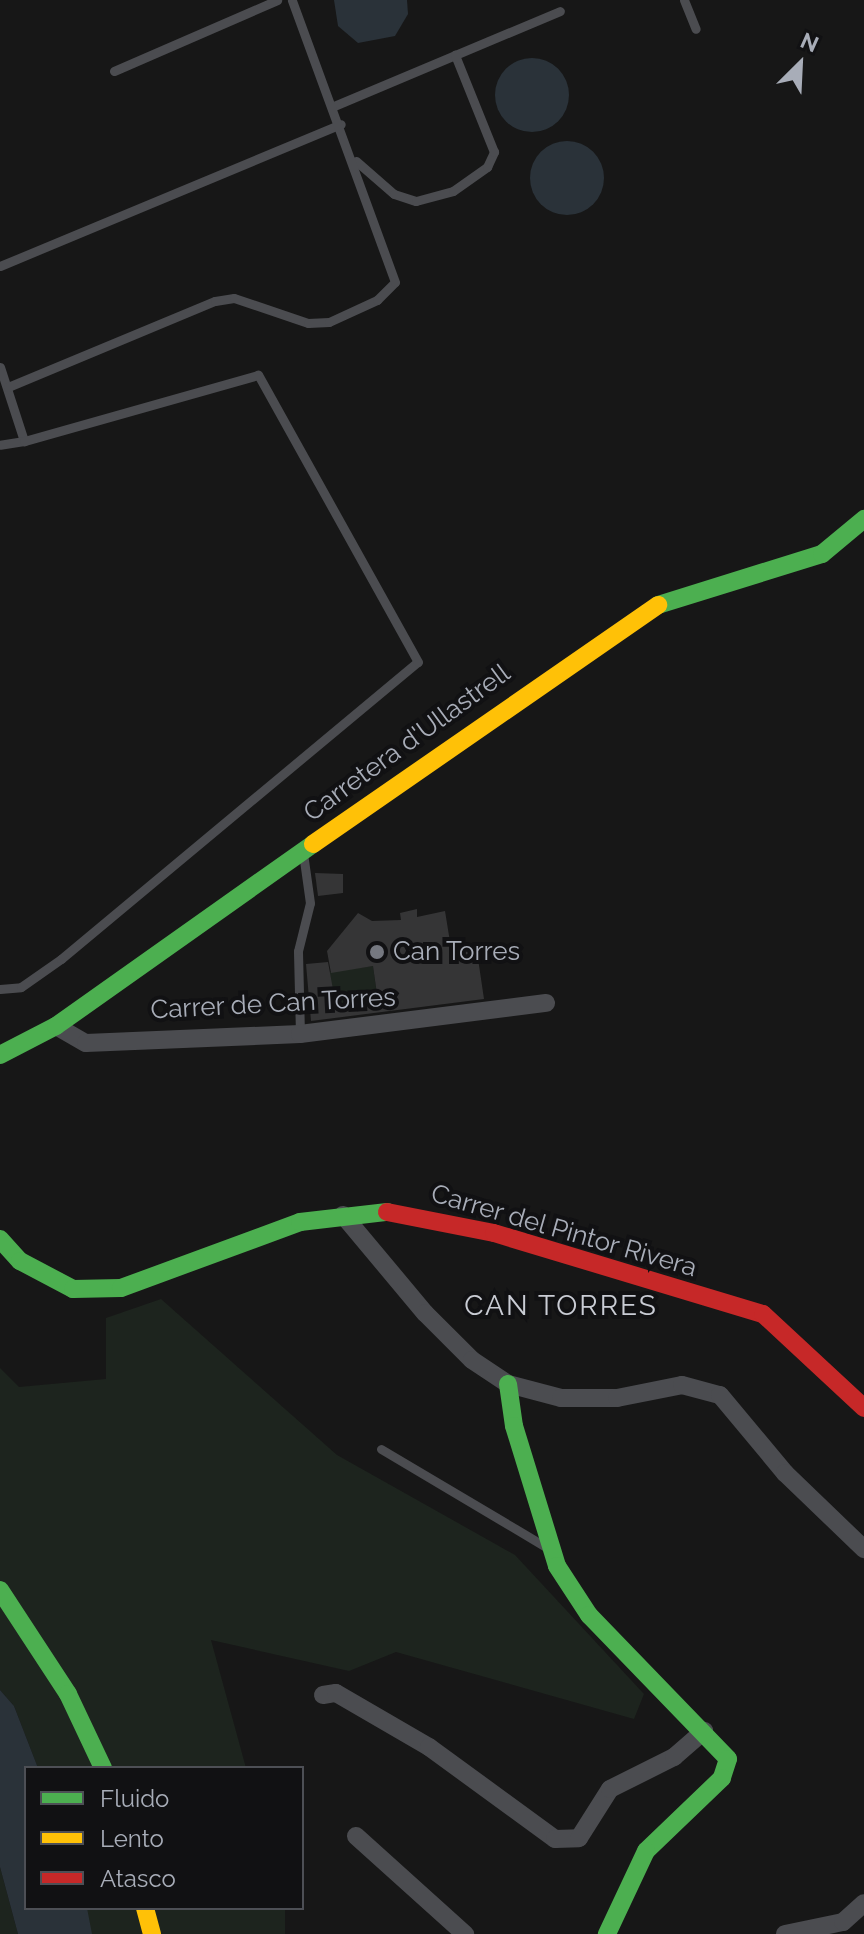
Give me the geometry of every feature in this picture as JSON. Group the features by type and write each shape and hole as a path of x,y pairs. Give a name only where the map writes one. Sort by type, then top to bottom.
{"street":[{"name":"Carretera d'Ullastrell","path":"0,1055 56,1026 628,620 668,600 822,554 864,519"},
{"name":"Carrer de Can Torres","path":"56,1026 86,1043 300,1034 546,1003"},
{"name":"Carrer del Pintor Rivera","path":"0,1239 20,1261 73,1289 121,1288 300,1222 393,1211 494,1233 763,1314 864,1408"},
{"path":"343,1215 444,1332 508,1384 561,1398 617,1398 682,1385 720,1395 785,1473 864,1549"},
{"path":"508,1384 514,1426 551,1549 589,1615 728,1759 722,1778 646,1851 622,1891 607,1934"},
{"path":"0,1590 68,1694 102,1766"},
{"path":"323,1695 336,1693 418,1740 555,1839 579,1838 610,1789 674,1757 704,1731"},
{"path":"356,1836 465,1934"},
{"path":"785,1934 843,1922 864,1903"},
{"path":"146,1910 152,1934"}],"lane":[{"path":"114,71 277,0"},
{"path":"8,387 215,301 234,298 308,323 329,322 377,300 395,282 341,124 292,0"},
{"path":"684,0 696,29"},
{"path":"334,106 560,11"},
{"path":"353,159 394,194 416,201 453,191 487,167 494,152 455,55"},
{"path":"0,266 341,124"},
{"path":"0,367 24,441"},
{"path":"0,445 24,441 258,375 418,662 61,959 21,987 0,989"},
{"path":"300,1034 298,951 311,886 302,850"},
{"path":"381,1449 551,1549"}],"shaded area":[{"path":"334,0 407,0 408,14 395,36 358,43 338,26"},
{"path":"525,58 539,58 553,64 563,74 569,95 567,109 553,126 539,132 525,132 511,126 501,116 495,102 495,88 501,74 511,64"},
{"path":"560,141 574,141 588,147 598,157 604,178 602,192 588,209 574,215 560,215 546,209 536,199 530,185 530,171 536,157 546,147"},
{"path":"373,966 378,1001 334,1007 329,972"},
{"path":"161,1299 337,1455 515,1555 644,1694 634,1719 396,1652 349,1671 211,1640 245,1766 37,1766 14,1706 0,1690 0,1368 19,1387 106,1379 106,1318"},
{"path":"0,1690 14,1706 37,1766 24,1766 24,1910 87,1910 92,1934 18,1934 0,1867"},
{"path":"0,1867 18,1934 0,1934"},
{"path":"87,1910 285,1910 285,1934 87,1934"}],"building":[{"path":"315,873 343,874 343,893 318,896"},
{"name":"Can Torres","path":"417,909 417,917 445,911 451,948 476,945 484,999 311,1021 306,964 328,962 336,1006 378,1001 373,966 331,973 327,951 358,913 372,921 401,920 400,913"}],"traffic: fast":[{"path":"658,605 822,554 864,519"},
{"path":"0,1055 56,1026 313,844"},
{"path":"0,1239 20,1261 73,1289 121,1288 300,1222 387,1212"},
{"path":"508,1384 514,1426 557,1566 589,1615 728,1759 722,1778 646,1851 607,1934"},
{"path":"0,1590 68,1694 102,1766"}],"traffic: slow":[{"path":"313,844 658,605"},
{"path":"146,1910 152,1934"}],"traffic: jam":[{"path":"387,1212 494,1233 763,1314 864,1408"}],"place":[{"name":"Can Torres","path":"377,952"}],"district":[{"name":"CAN TORRES","path":"561,1306"}]}
